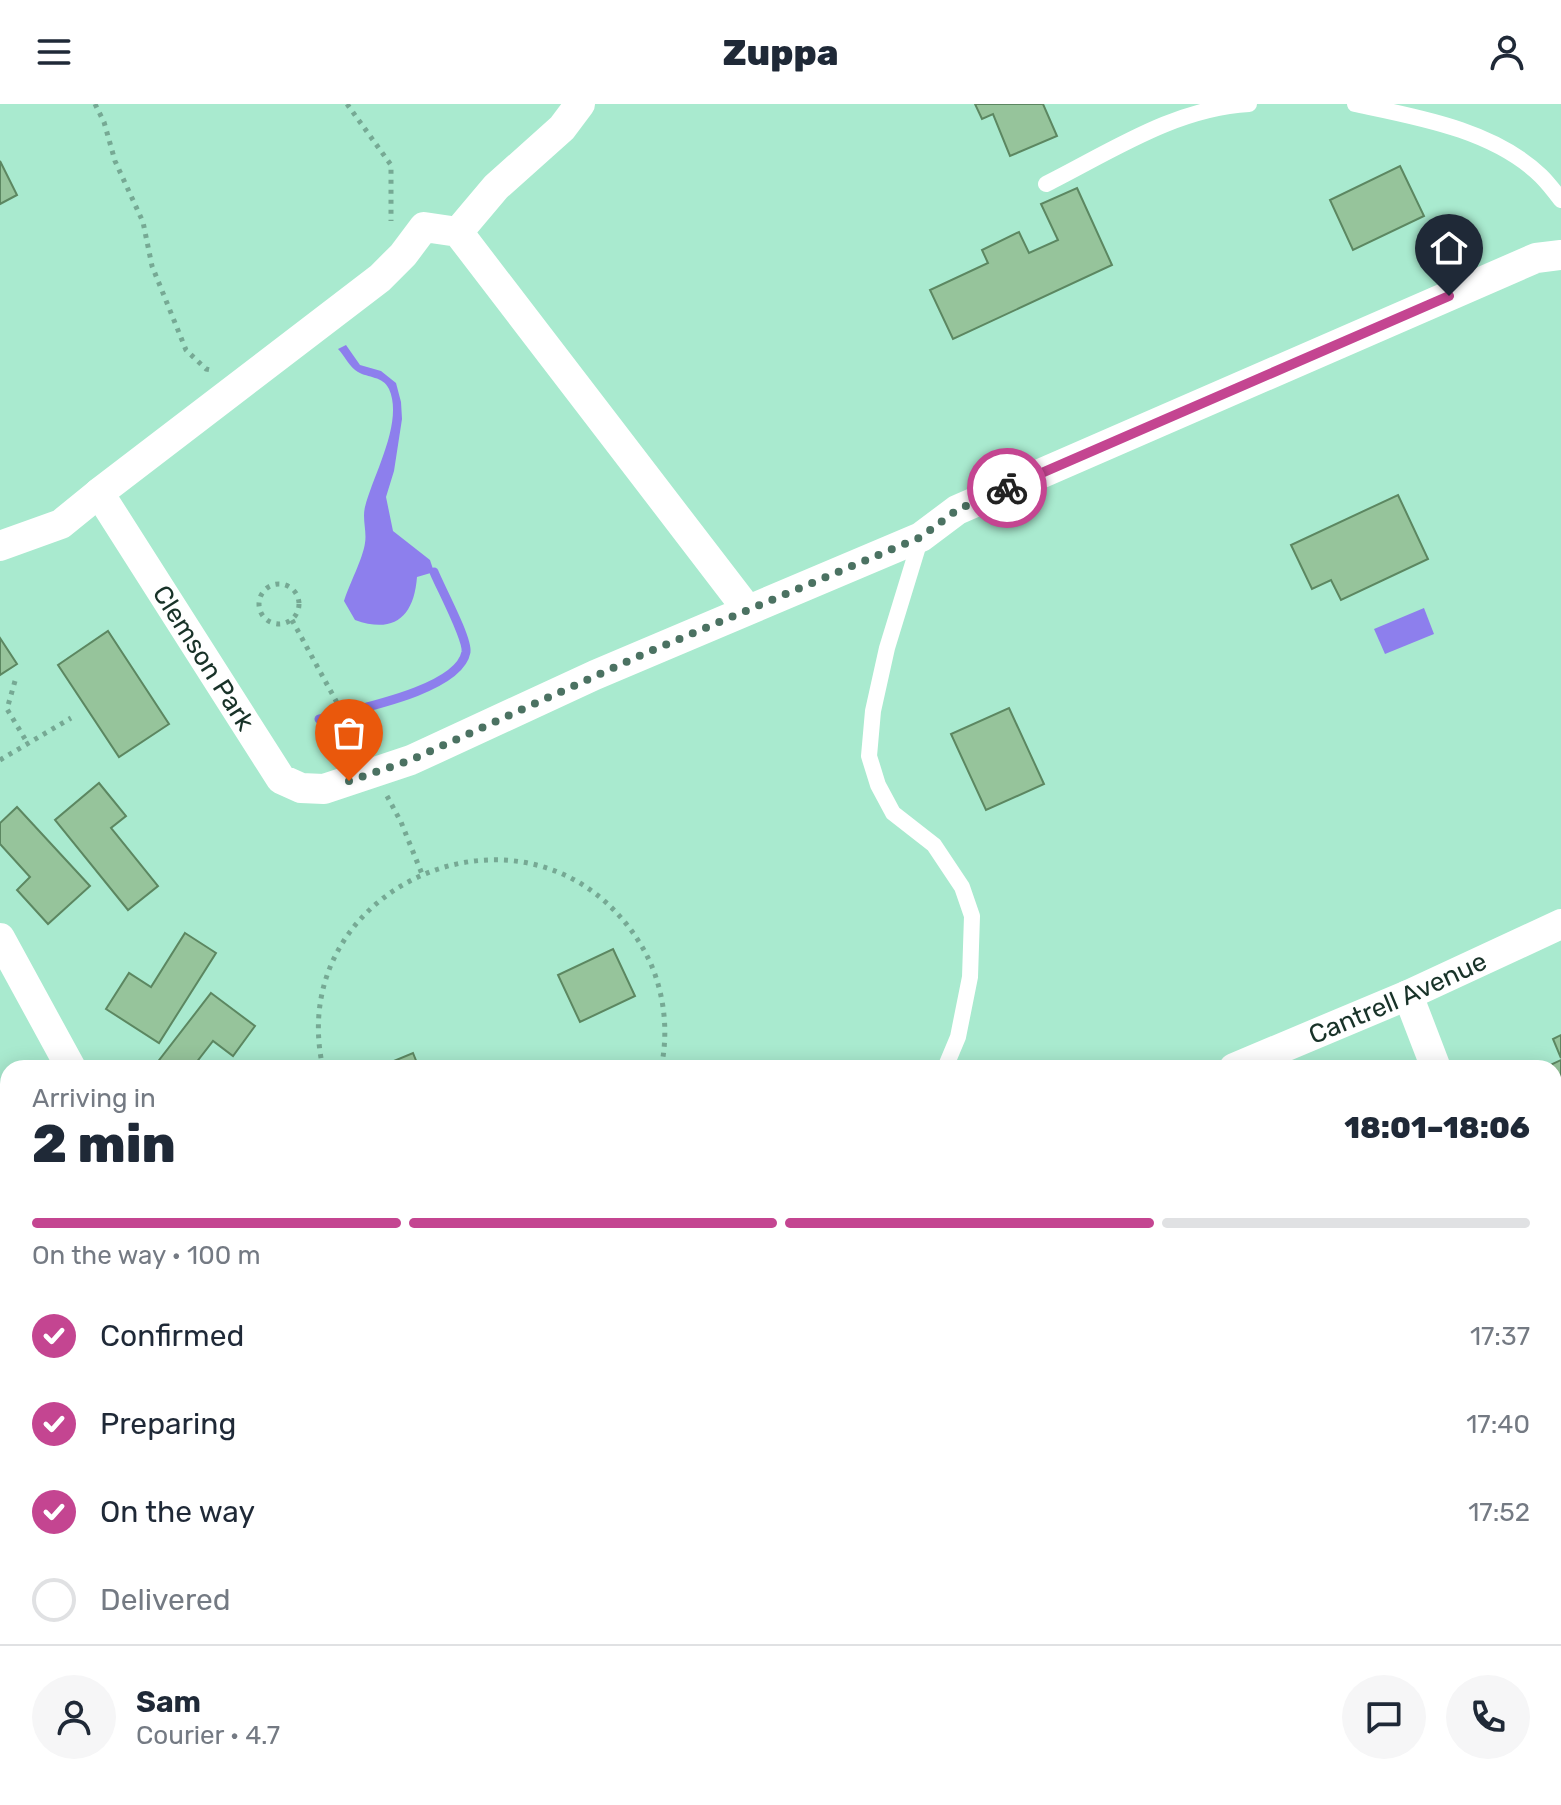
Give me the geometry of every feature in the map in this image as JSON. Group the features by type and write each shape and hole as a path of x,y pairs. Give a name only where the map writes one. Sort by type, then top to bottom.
{"street":[{"path":"458,232 496,187 562,128 580,104"},
{"path":"0,546 61,524 380,278 424,227 458,232 747,609"},
{"name":"Clemson Park","path":"99,493 281,779 301,788 324,789 411,760 747,609 921,537 957,510 1536,258 1561,255"},
{"name":"Cantrell Avenue","path":"1253,1060 1408,995 1561,924"},
{"path":"0,938 67,1060"},
{"path":"1408,995 1433,1060"}],"lane":[{"path":"1046,184 1174,120 1225,105 1249,104"},
{"path":"1355,104 1447,124 1511,153 1541,175 1561,200"},
{"path":"921,537 887,648 873,711 869,756 878,785 893,813 934,845 962,887 972,916 970,977 958,1037 948,1060"}],"path":[{"path":"95,104 104,122 115,161 143,222 152,266 186,350 206,369 216,370"},
{"path":"347,104 391,165 392,218 387,230"},
{"path":"276,584 289,586 300,602 296,615 280,624 267,620 259,602 264,590 276,584"},
{"path":"15,681 7,709 28,744"},
{"path":"0,760 71,718"},
{"path":"321,1060 319,1017 326,981 341,947 363,917 390,892 422,874 453,863 486,858 519,861 552,869 582,883 608,903 631,928 648,956 660,987 665,1021 663,1060"}],"shaded area":[{"path":"346,345 360,365 381,371 396,383 402,419 394,471 386,497 393,531 430,560 434,572 417,577 412,603 400,619 381,625 355,620 344,601 364,549 365,507 386,448 393,402 383,382 358,372 350,365 338,349"},
{"path":"1424,608 1434,634 1385,654 1374,629"}],"building":[{"path":"975,104 1043,104 1057,136 1010,156 993,114 982,119"},
{"path":"0,161 17,195 0,204"},
{"path":"1400,166 1424,216 1353,250 1330,200"},
{"path":"1077,188 1112,265 953,339 930,290 988,263 982,250 1019,232 1029,253 1058,240 1041,204"},
{"path":"1398,495 1428,559 1341,600 1331,580 1312,589 1291,545"},
{"path":"108,631 169,724 119,757 58,665"},
{"path":"0,638 17,664 0,675"},
{"path":"1009,708 1044,784 986,810 951,734"},
{"path":"99,783 126,816 111,828 158,886 128,910 55,820"},
{"path":"17,807 90,886 48,924 17,890 30,877 0,844 0,823"},
{"path":"185,933 216,953 159,1043 106,1009 129,973 151,987"},
{"path":"613,949 635,996 580,1022 558,975"},
{"path":"211,993 255,1026 233,1056 213,1041 198,1060 159,1060"},
{"path":"1561,1035 1561,1058 1553,1039"},
{"path":"413,1053 416,1060 396,1060"}],"waterway":[{"path":"319,719 402,697 445,678 459,666 466,652 465,645 434,572"}],"way so far":[{"path":"349,781 411,760 595,675 921,537 957,510 1007,488"}],"route":[{"path":"1007,488 1449,296"}]}
